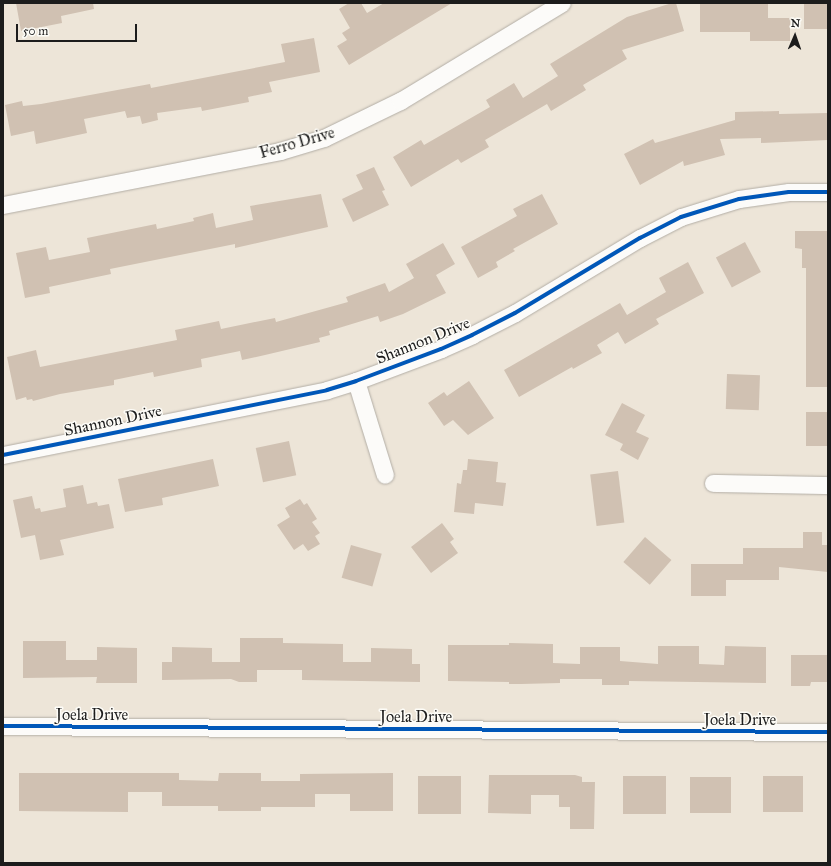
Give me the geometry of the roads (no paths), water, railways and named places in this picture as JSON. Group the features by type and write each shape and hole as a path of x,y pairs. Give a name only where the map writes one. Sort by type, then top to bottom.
{"street":[{"name":"Ferro Drive","path":"3,205 280,151 324,138 400,101 562,3"},
{"name":"Shannon Drive","path":"3,455 327,390 356,381 442,349 472,335 515,313 640,238 681,217 713,205 745,198 789,192 828,192"},
{"path":"356,381 385,475"},
{"path":"713,483 828,485"},
{"name":"Joela Drive","path":"3,726 828,732"}]}
